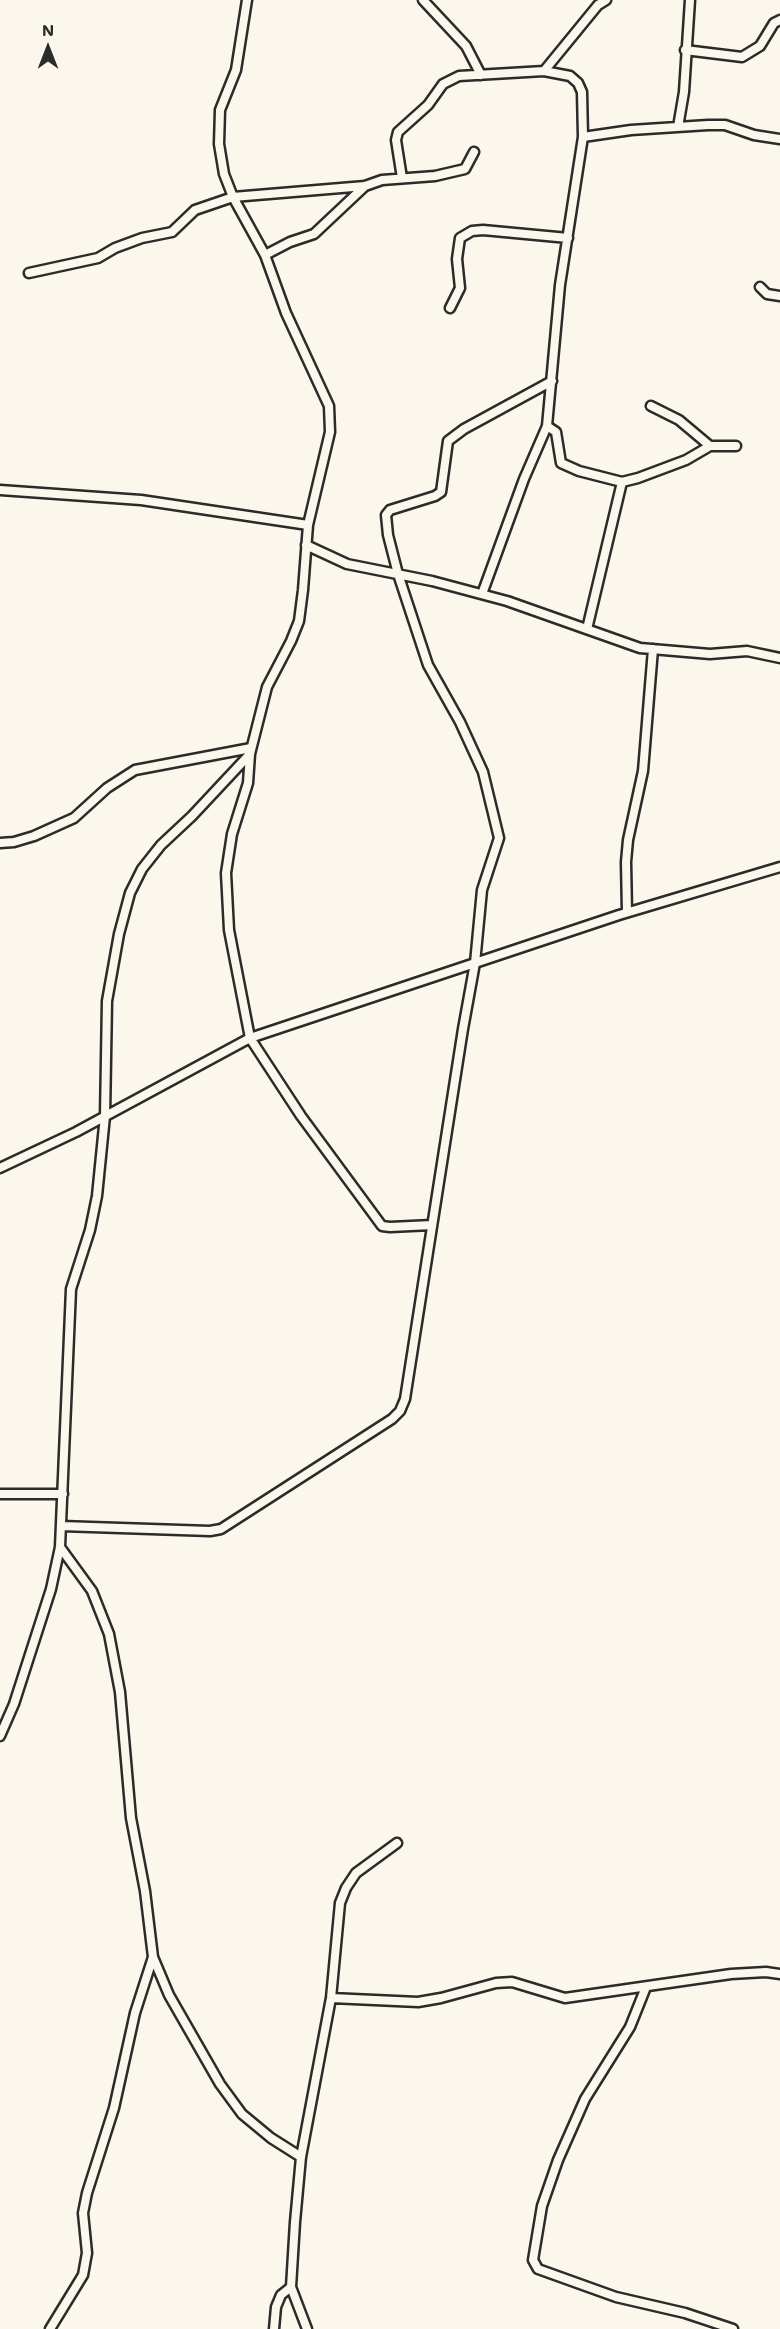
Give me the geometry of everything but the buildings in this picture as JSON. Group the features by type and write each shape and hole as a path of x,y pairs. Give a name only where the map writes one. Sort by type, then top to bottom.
{"street":[{"path":"247,0 236,70 220,110 219,144 224,174 233,197 265,255 286,313 329,406 330,432 308,525 299,621 267,687 251,751 248,783 232,834 226,873 229,930 250,1038 301,1116 382,1226 432,1225"},
{"path":"423,0 466,46 481,75"},
{"path":"544,71 598,5 606,0"},
{"path":"678,126 684,92 690,0"},
{"path":"685,50 742,57 760,46 774,23 780,20"},
{"path":"402,178 396,140 398,132 428,105 443,84 459,76 544,71 570,76 578,83 582,92 584,137 560,285 547,426 524,479 482,594"},
{"path":"584,137 631,130 725,125 754,135 780,139"},
{"path":"29,273 90,260 142,238 172,232 195,210 233,197 365,186 382,180 435,176 465,169 474,152"},
{"path":"265,255 290,242 314,234 365,186"},
{"path":"450,308 460,288 457,259 460,238 472,231 483,230 568,238"},
{"path":"760,287 766,294 780,296"},
{"path":"61,1526 210,1531 221,1529 392,1419 400,1411 405,1398 475,963 482,890 496,847 498,830 483,772 460,722 428,665 398,574 388,535 386,515 390,510 441,492 448,441 464,429 552,381"},
{"path":"651,406 679,420 710,446"},
{"path":"547,426 556,432 561,463 579,471 622,482 646,476 686,460 710,446 736,446"},
{"path":"587,629 622,482"},
{"path":"0,490 141,500 308,525"},
{"path":"306,545 347,564 482,594 640,648 710,654 747,651 780,658"},
{"path":"627,912 628,840 644,771 653,650"},
{"path":"0,843 14,842 33,836 74,818 107,788 135,770 251,751"},
{"path":"0,1736 14,1704 51,1589 60,1547 71,1289 90,1230 97,1196 105,1116 107,1000 119,934 130,893 142,870 161,845 192,816 251,751"},
{"path":"2,1165 105,1116 250,1038 627,912 780,867"},
{"path":"0,1494 63,1494"},
{"path":"60,1547 92,1592 109,1634 120,1692 131,1818 145,1892 153,1957 169,1995 231,2099 249,2120 271,2138 301,2157"},
{"path":"307,2329 291,2287 301,2157 331,1998 340,1903 346,1888 356,1874 397,1843"},
{"path":"50,2329 83,2275 87,2253 83,2213 87,2193 114,2108 135,2013 153,1957"},
{"path":"331,1998 418,2002 496,1983 512,1982 565,1998 731,1974 766,1972 780,1974"},
{"path":"646,1987 630,2027 585,2098 558,2160 542,2206 533,2260 538,2269 616,2297 685,2313 733,2329"},
{"path":"274,2329 276,2307 281,2295 291,2287"}]}
